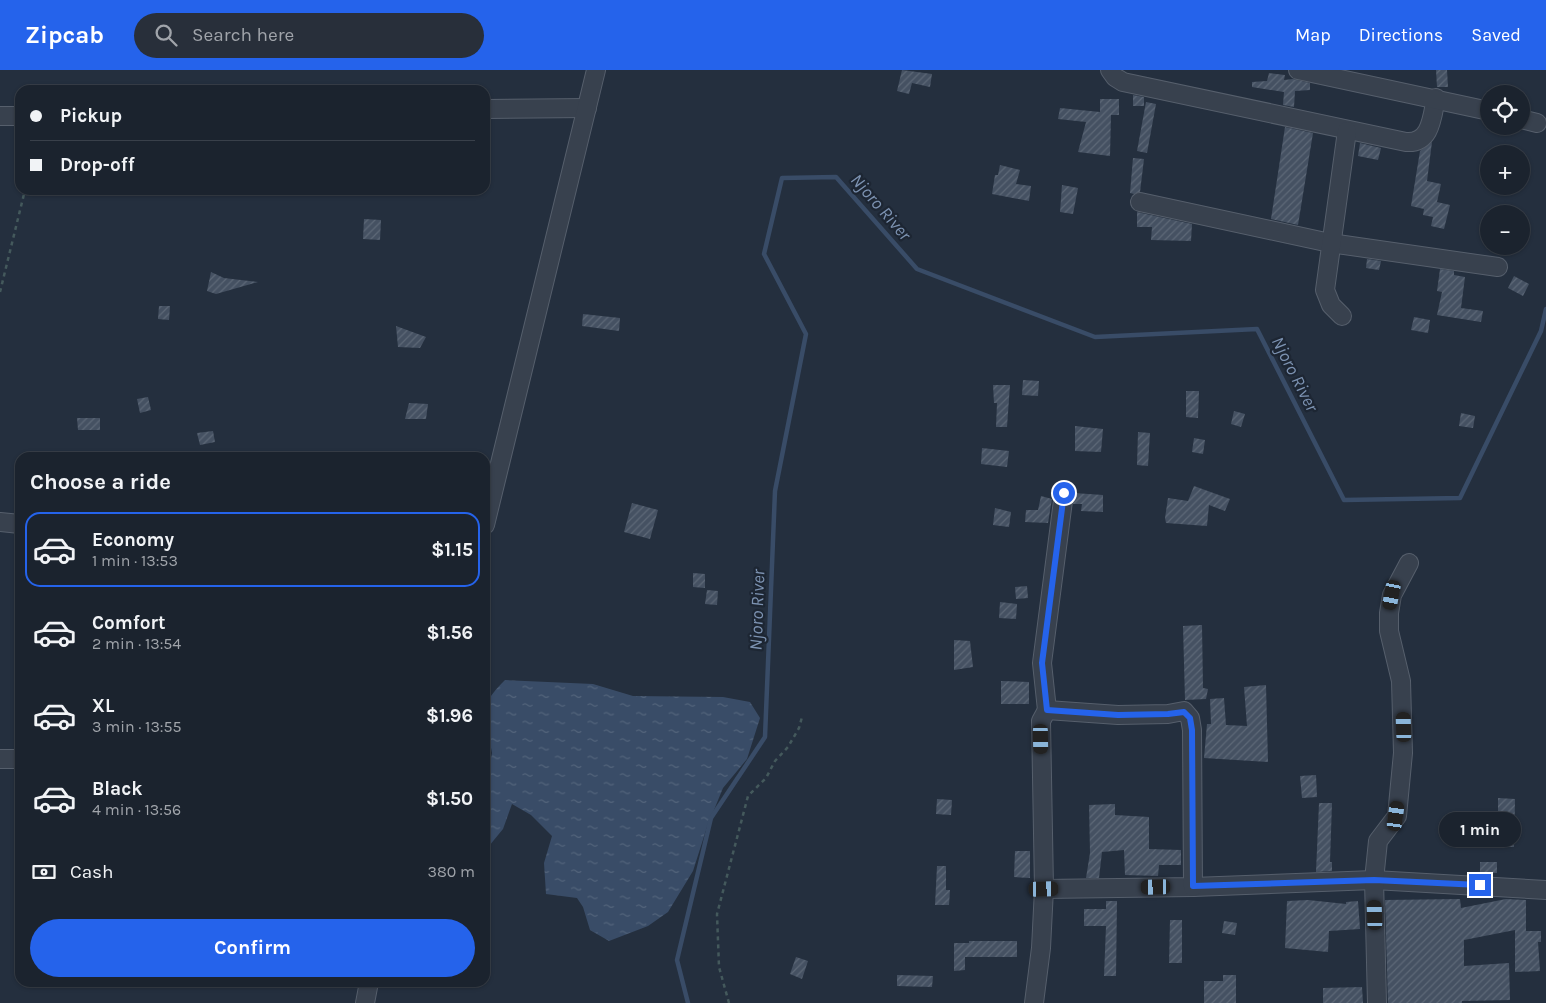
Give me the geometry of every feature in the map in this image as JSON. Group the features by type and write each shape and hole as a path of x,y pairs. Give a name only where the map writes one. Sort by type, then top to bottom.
{"street":[{"path":"490,505 596,70"},
{"path":"1110,70 1122,82 1406,142 1418,142 1429,129 1436,98"},
{"path":"1298,70 1480,109"},
{"path":"490,109 587,108"},
{"path":"0,116 15,116"},
{"path":"1342,316 1331,305 1325,290 1347,131"},
{"path":"1140,202 1330,243 1498,267"},
{"path":"1034,1003 1042,948 1044,889 1040,720 1047,710 1042,663 1064,493"},
{"path":"0,522 15,524"},
{"path":"1377,1003 1374,880 1378,842 1396,816 1401,784 1401,681 1389,631 1389,614 1392,595 1409,563"},
{"path":"1047,710 1118,715 1184,712 1188,714 1192,730 1193,886"},
{"path":"0,759 15,759"},
{"path":"1044,889 1374,880 1546,890"},
{"path":"365,1003 368,987"}],"path":[{"path":"0,292 24,195"},
{"path":"729,1003 718,967 717,914 748,796 766,778 775,761 788,747 799,728 802,717"}],"water":[{"path":"505,680 593,684 633,696 723,697 750,702 760,718 747,759 723,788 707,827 693,871 668,912 648,926 609,941 590,930 583,907 577,898 546,894 544,863 552,836 531,815 512,804 503,829 490,845 490,764 492,753 490,742 490,698"}],"building":[{"path":"902,70 932,74 930,87 912,83 909,94 897,91"},
{"path":"1436,70 1447,70 1448,87 1437,87"},
{"path":"1269,73 1285,75 1284,80 1293,79 1310,83 1310,90 1295,91 1294,107 1283,105 1284,92 1252,87 1252,82 1267,81"},
{"path":"1133,95 1144,97 1144,106 1133,106"},
{"path":"1100,99 1119,99 1119,115 1111,115 1110,156 1078,152 1086,122 1058,119 1060,108 1100,112"},
{"path":"1146,102 1156,104 1147,153 1137,151"},
{"path":"1285,127 1313,133 1298,225 1271,219"},
{"path":"1432,142 1427,181 1441,184 1437,202 1450,205 1444,229 1431,226 1433,217 1423,215 1424,209 1411,206 1420,151"},
{"path":"1360,143 1381,148 1378,160 1358,156"},
{"path":"1133,158 1144,159 1140,192 1134,194 1130,193"},
{"path":"1000,165 1020,170 1016,184 1031,186 1029,201 992,194 995,175 998,175"},
{"path":"1062,185 1078,188 1073,214 1060,212"},
{"path":"1137,212 1192,224 1191,241 1151,240 1152,227 1137,227"},
{"path":"364,219 381,220 380,240 363,239"},
{"path":"1367,259 1381,261 1379,270 1366,268"},
{"path":"1440,269 1454,271 1454,275 1465,277 1461,308 1483,311 1481,322 1437,315 1442,292 1437,291"},
{"path":"211,272 224,278 258,282 216,294 207,291"},
{"path":"1514,276 1529,284 1523,296 1508,288"},
{"path":"159,306 170,306 169,320 158,319"},
{"path":"583,314 620,318 619,331 582,326"},
{"path":"1414,317 1430,320 1428,333 1411,330"},
{"path":"396,326 426,337 420,348 398,347"},
{"path":"1023,380 1039,381 1038,396 1022,395"},
{"path":"993,385 1010,385 1007,427 996,427 997,403 994,403"},
{"path":"1186,391 1199,391 1198,418 1186,417"},
{"path":"148,397 151,410 140,413 137,399"},
{"path":"409,403 428,404 426,419 405,419"},
{"path":"1234,411 1245,414 1241,427 1231,424"},
{"path":"1461,413 1475,416 1473,428 1459,426"},
{"path":"77,418 100,418 100,430 78,430"},
{"path":"1075,426 1103,429 1101,452 1075,451"},
{"path":"213,431 215,442 200,445 197,433"},
{"path":"1138,432 1150,433 1148,466 1137,465"},
{"path":"1194,438 1205,440 1203,454 1192,452"},
{"path":"982,448 1009,451 1007,467 981,464"},
{"path":"1194,486 1230,499 1225,511 1209,505 1207,526 1166,523 1168,498 1188,501"},
{"path":"1074,493 1103,495 1103,512 1081,511 1082,504 1073,504"},
{"path":"1041,496 1052,499 1048,523 1025,522 1026,510 1038,510"},
{"path":"632,503 658,510 650,539 624,532"},
{"path":"995,508 1011,512 1009,527 993,525"},
{"path":"693,573 705,574 705,588 693,587"},
{"path":"1027,586 1028,598 1016,599 1015,587"},
{"path":"707,590 718,591 717,605 705,604"},
{"path":"1000,602 1017,604 1016,619 999,618"},
{"path":"1202,625 1203,688 1208,689 1206,699 1185,700 1183,626"},
{"path":"954,640 970,641 973,667 954,670"},
{"path":"1001,681 1029,682 1029,704 1001,704"},
{"path":"1266,685 1268,762 1204,758 1207,724 1211,724 1210,699 1224,698 1226,725 1247,726 1244,687"},
{"path":"1316,775 1317,797 1302,798 1300,776"},
{"path":"1498,798 1515,799 1514,847 1498,847"},
{"path":"937,799 952,800 951,815 936,814"},
{"path":"1319,803 1332,803 1330,862 1332,862 1332,871 1316,872"},
{"path":"1115,804 1115,815 1149,817 1149,849 1181,850 1181,865 1159,865 1158,876 1125,875 1124,850 1102,852 1099,878 1086,878 1090,853 1089,805"},
{"path":"1015,851 1030,851 1030,878 1014,877"},
{"path":"1480,862 1497,862 1497,873 1480,873"},
{"path":"937,866 946,866 946,890 950,890 949,905 935,905"},
{"path":"1460,899 1461,908 1506,899 1526,900 1526,931 1541,931 1541,942 1538,942 1540,971 1515,972 1515,930 1464,940 1464,966 1509,963 1510,1000 1462,1001 1462,1003 1388,1003 1385,900"},
{"path":"1308,900 1346,904 1346,902 1358,901 1360,929 1329,931 1328,952 1285,948 1287,901"},
{"path":"1106,901 1117,901 1116,976 1104,976 1106,926 1084,926 1084,909 1106,909"},
{"path":"1170,920 1182,920 1182,963 1169,963"},
{"path":"1224,921 1237,923 1235,935 1222,933"},
{"path":"969,941 1017,941 1017,957 965,957 965,970 954,971 954,943 969,943"},
{"path":"796,957 808,961 802,979 790,974"},
{"path":"897,975 933,976 932,987 897,986"},
{"path":"1223,975 1236,975 1236,1003 1204,1003 1204,981 1223,981"},
{"path":"1362,987 1363,1003 1323,1003 1323,988"}],"waterway":[{"name":"Njoro River","path":"688,1003 677,960 711,818 765,737 775,491 806,334 764,254 782,178 836,177 917,269 1095,337 1257,329 1344,500 1460,498 1541,331 1546,309"}],"route":[{"path":"1064,493 1042,663 1047,710 1118,715 1184,712 1188,714 1192,722 1193,886 1374,880 1480,885"}]}
